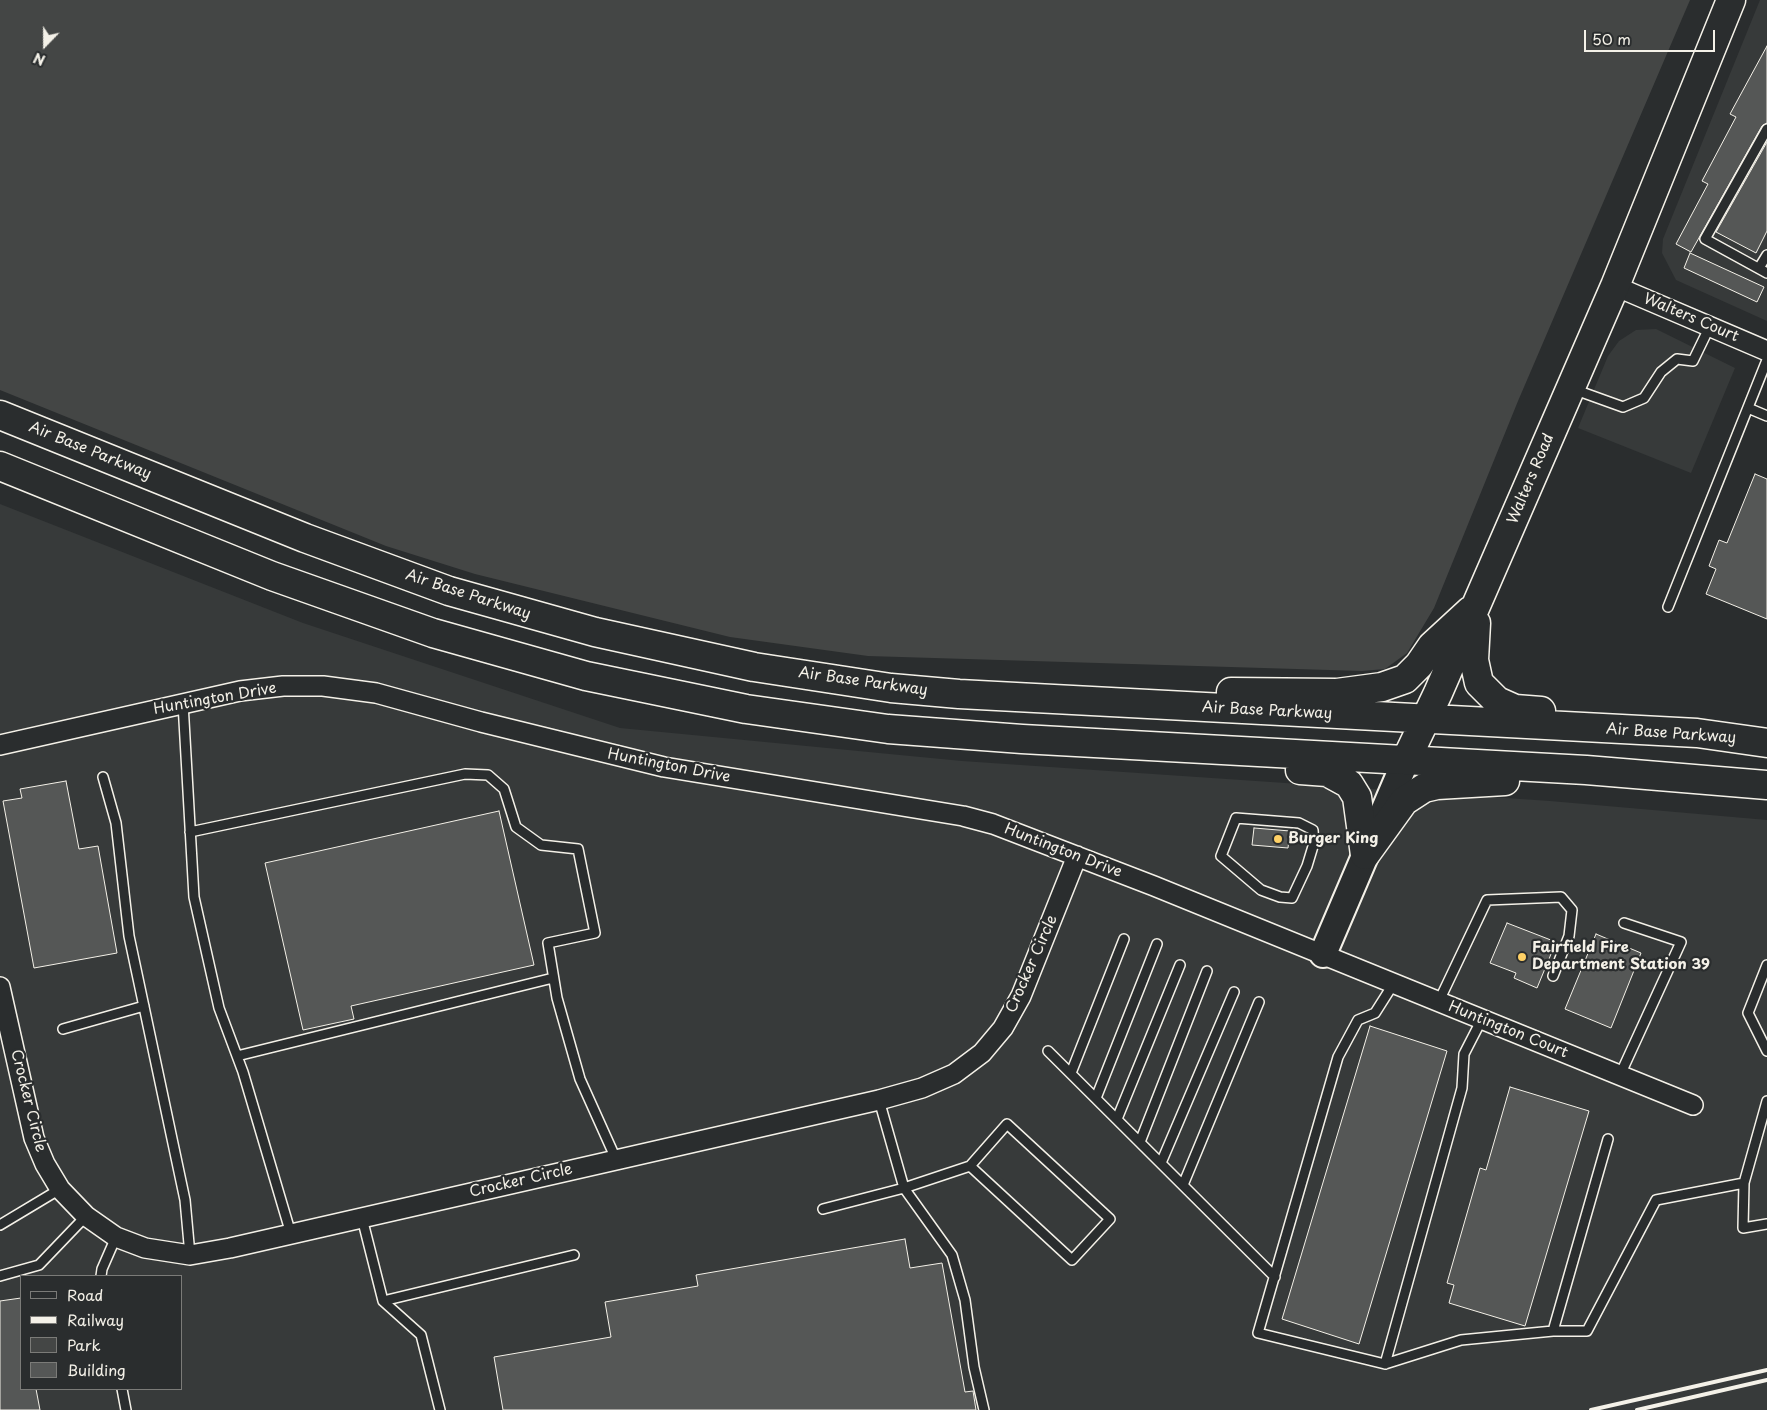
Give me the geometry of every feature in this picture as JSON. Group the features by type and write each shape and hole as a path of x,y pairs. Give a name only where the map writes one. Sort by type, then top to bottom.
{"main road":[{"name":"Walters Road","path":"1406,760 1426,720 1615,286 1731,0"},
{"name":"Air Base Parkway","path":"0,415 314,541 449,591 521,612 664,648 754,667 891,688 1082,702 1697,733 1767,743"},
{"path":"0,466 272,576 376,614 492,651 586,676 746,709 888,728 1094,743 1586,770 1767,785"},
{"path":"1082,702 1244,692 1337,693 1382,687 1404,679 1419,665 1432,646 1476,605"},
{"path":"1476,605 1474,660 1479,683 1497,701 1515,709 1653,718 1697,733"},
{"path":"1094,743 1208,764 1333,774 1349,784 1358,797 1365,855"},
{"path":"1365,855 1404,801 1424,788 1437,785 1536,779 1586,770"}],"street":[{"name":"Walters Court","path":"1615,286 1767,351"},
{"name":"Huntington Drive","path":"0,745 240,691 283,686 323,686 376,693 481,722 664,766 964,816 1077,856 1323,954"},
{"name":"Walters Road","path":"1323,954 1406,760"},
{"name":"Crocker Circle","path":"0,987 34,1138 45,1164 60,1190 86,1216 116,1237 145,1248 190,1255 291,1234 878,1100 922,1088 954,1074 982,1053 1003,1028 1021,996 1077,856"},
{"name":"Huntington Court","path":"1323,954 1693,1105"}],"lane":[{"path":"1767,129 1705,239 1763,270 1767,254"},
{"path":"1571,388 1623,406 1644,398 1661,372 1677,359 1693,361 1710,326"},
{"path":"1668,607 1767,360"},
{"path":"1748,408 1767,416"},
{"path":"183,703 194,897 219,1008 237,1056 291,1234"},
{"path":"190,832 466,774 488,774 504,788 516,827 541,845 578,849 595,933 548,943 557,998 580,1079 616,1159"},
{"path":"103,777 116,823 129,936 185,1200 190,1255"},
{"path":"1236,818 1299,823 1313,830 1314,843 1307,866 1292,898 1280,897 1261,890 1221,856 1236,818"},
{"path":"1439,1001 1487,900 1562,896 1572,910 1569,936 1553,976"},
{"path":"1620,1075 1681,942 1624,923"},
{"path":"1070,1073 1124,939"},
{"path":"1096,1098 1157,944"},
{"path":"1117,1119 1180,965"},
{"path":"1767,965 1748,1013 1767,1051"},
{"path":"1140,1142 1207,971"},
{"path":"237,1056 554,978"},
{"path":"1395,983 1375,1013 1358,1020 1338,1057 1258,1333 1385,1364 1462,1340 1553,1331 1587,1331 1656,1200 1744,1183"},
{"path":"1161,1163 1234,992"},
{"path":"1183,1185 1259,1002"},
{"path":"63,1030 144,1006"},
{"path":"1385,1364 1462,1088 1464,1054 1482,1019"},
{"path":"1048,1051 1274,1277"},
{"path":"878,1100 904,1188 952,1255 965,1300 974,1366 984,1410"},
{"path":"1767,1101 1744,1183 1743,1228 1767,1224"},
{"path":"822,1209 904,1188 970,1166 1007,1124 1110,1219 1072,1260 970,1166"},
{"path":"1553,1331 1608,1139"},
{"path":"0,1224 60,1190"},
{"path":"0,1276 39,1265 86,1216"},
{"path":"362,1218 383,1301 422,1335 440,1410"},
{"path":"101,1275 116,1237"},
{"path":"383,1301 574,1255"},
{"path":"122,1390 126,1410"}],"shaded area":[{"path":"1760,0 1767,0 1767,321 1676,280 1662,253 1663,239"},
{"path":"1656,329 1735,368 1691,473 1578,428 1608,356 1619,341 1636,330"},
{"path":"0,504 303,623 620,728 962,761 1550,801 1767,820 1767,1410 0,1410"}],"green space":[{"path":"0,0 1690,0 1518,401 1434,608 1407,653 1385,669 1362,671 868,656 730,637 475,574 386,546 0,390"}],"building":[{"path":"1767,46 1767,123 1762,126 1691,252 1676,244 1708,184 1702,181 1736,117 1730,114"},
{"path":"1767,142 1767,231 1756,253 1716,232"},
{"path":"1690,253 1764,287 1757,302 1684,268"},
{"path":"1755,474 1767,479 1767,619 1706,594 1716,569 1709,566 1719,540 1727,543"},
{"path":"66,781 79,849 98,846 117,953 34,968 3,801 22,798 20,789"},
{"path":"499,811 534,965 351,1006 354,1019 303,1030 265,863"},
{"name":"Burger King","path":"1254,828 1290,831 1288,848 1252,845"},
{"path":"1507,923 1556,942 1537,988 1514,978 1516,973 1490,963"},
{"path":"1596,934 1641,953 1611,1028 1565,1009"},
{"path":"1370,1026 1447,1051 1359,1344 1282,1319"},
{"path":"1510,1087 1589,1111 1525,1326 1449,1303 1454,1285 1447,1283 1480,1168 1486,1170"},
{"path":"905,1239 910,1268 942,1263 965,1392 973,1391 976,1410 503,1410 494,1357 611,1337 605,1302 698,1286 696,1275"},
{"path":"20,1298 20,1390 36,1390 40,1410 0,1410 0,1301"}],"railway":[{"path":"1591,1410 1767,1370"},
{"path":"1637,1410 1767,1380"}],"place":[{"name":"Burger King","path":"1278,839"},
{"name":"Fairfield Fire Department Station 39","path":"1522,957"}]}
